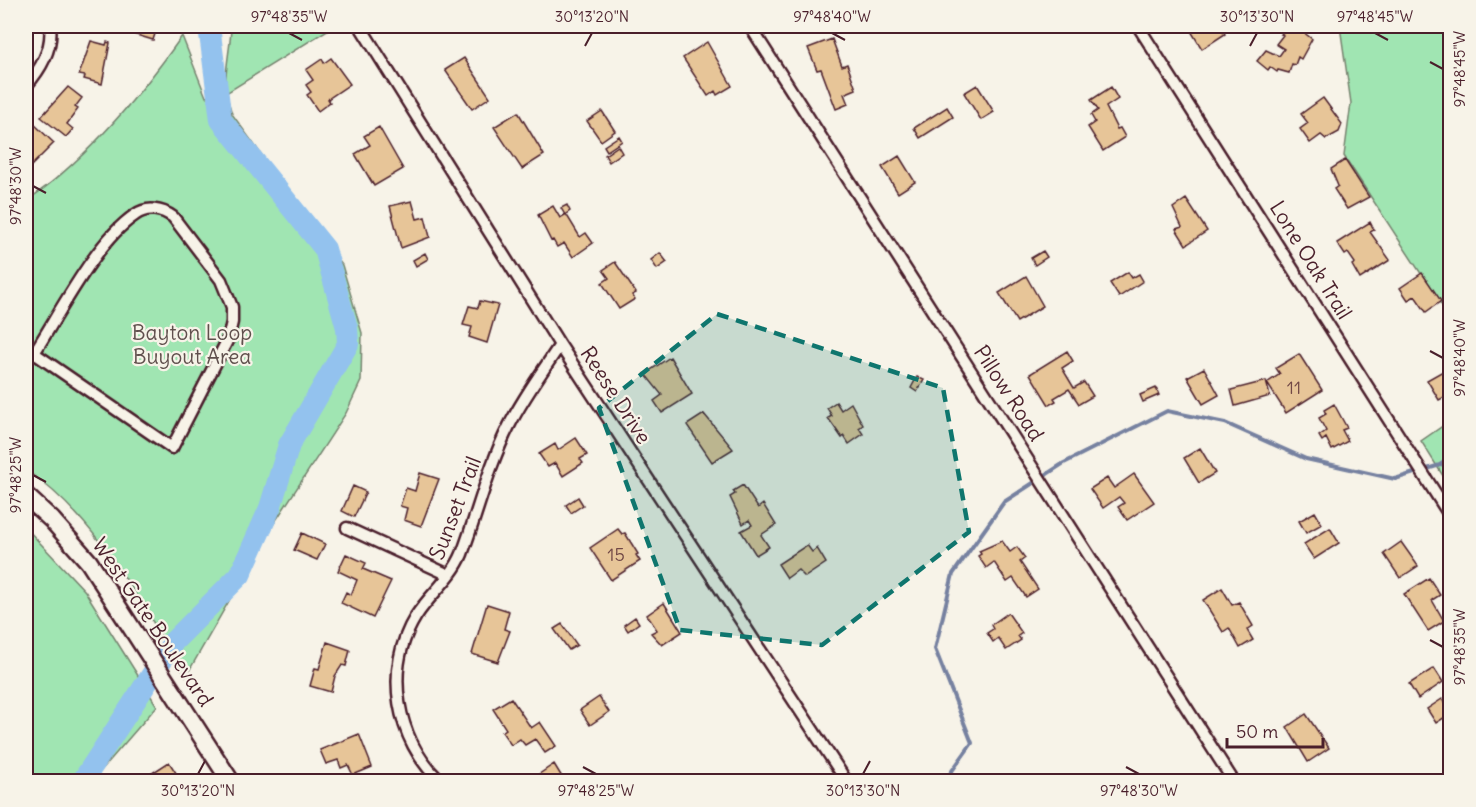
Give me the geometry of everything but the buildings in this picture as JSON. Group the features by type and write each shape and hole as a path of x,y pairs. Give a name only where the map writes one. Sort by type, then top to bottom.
{"main road":[{"name":"West Gate Boulevard","path":"26,496 52,520 83,555 231,782"}],"street":[{"path":"26,86 42,66 49,51 50,26"},
{"name":"Reese Drive","path":"360,26 560,345 847,782"},
{"name":"Pillow Road","path":"750,26 1234,782"},
{"name":"Lone Oak Trail","path":"1138,26 1450,516"},
{"path":"147,210 166,212 173,217 221,280 232,307 228,339 171,448 30,350 107,242 136,214 147,210"},
{"name":"Sunset Trail","path":"441,782 412,749 402,717 397,670 416,616 461,557 509,426 560,345"},
{"path":"347,528 449,575"}],"highlighted area":[{"path":"717,314 943,388 969,532 822,645 680,630 599,408"}],"green space":[{"path":"231,26 334,26 226,93"},
{"path":"1340,26 1450,26 1450,318 1344,156 1351,103"},
{"name":"Bayton Loop Buyout Area","path":"182,36 206,97 226,93 232,114 342,265 362,333 361,381 346,413 269,531 186,676 135,592 96,538 75,512 26,470 26,201 70,167 111,126"},
{"path":"1450,421 1450,487 1421,441"},
{"path":"26,528 85,591 157,706 92,781 26,781"}],"waterway":[{"path":"82,782 174,641 240,575 270,508 289,445 348,344 347,328 325,249 221,120 209,26"},
{"path":"944,782 972,743 935,649 953,574 1004,502 1064,463 1167,411 1225,423 1306,459 1395,479 1440,465 1450,458"}]}
